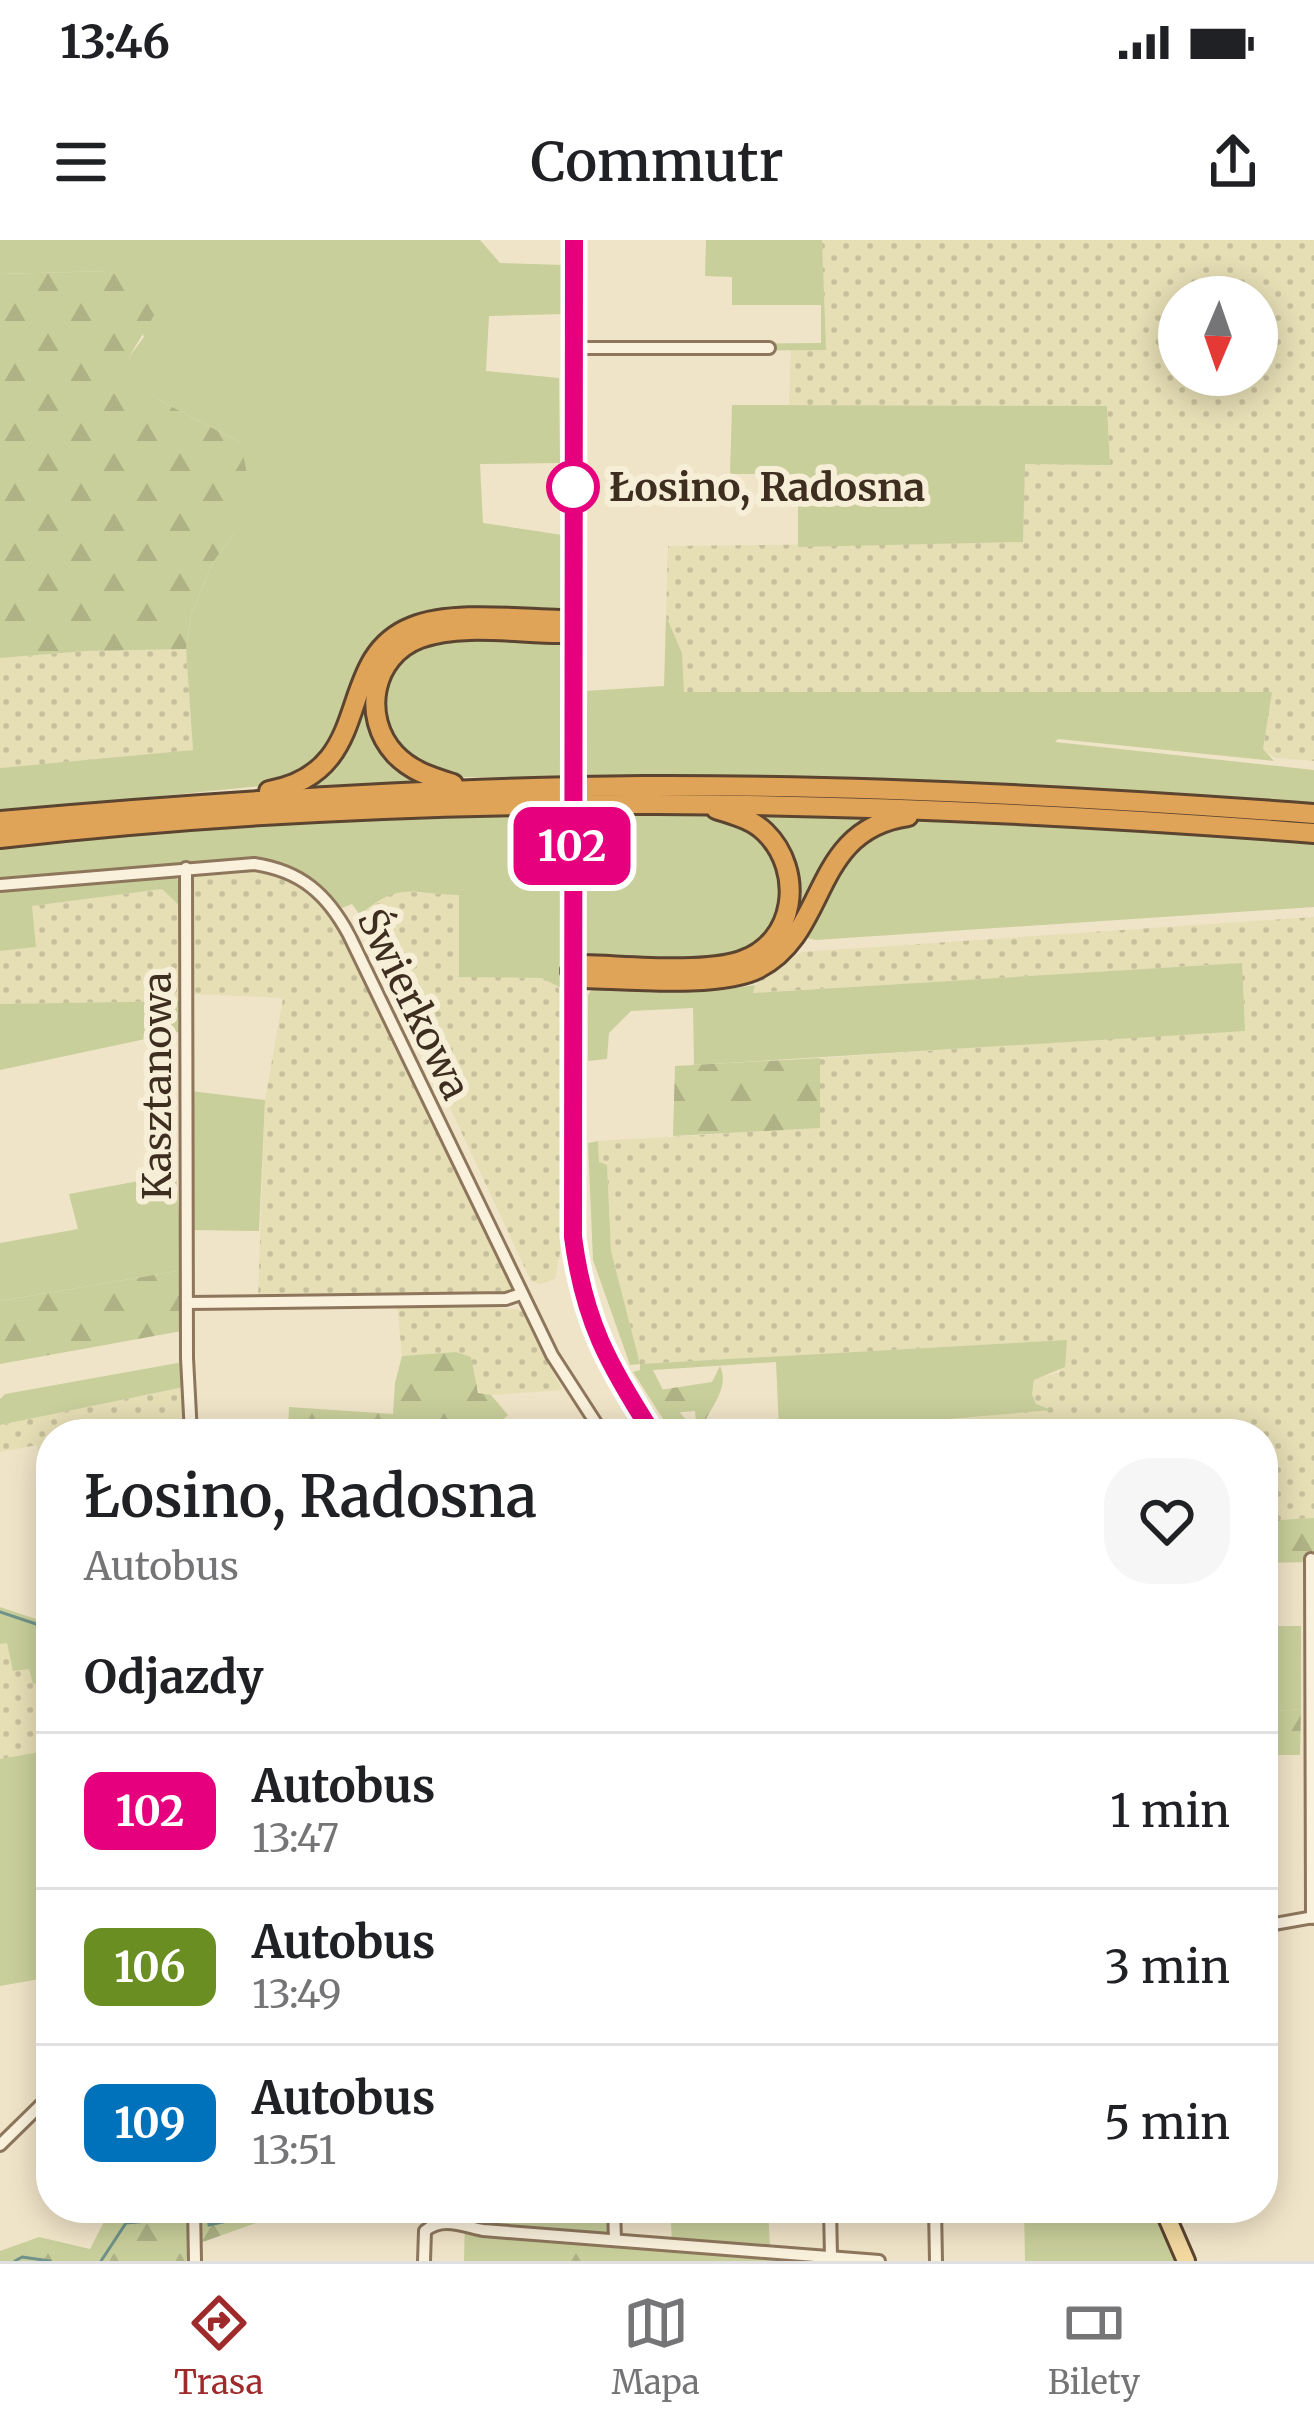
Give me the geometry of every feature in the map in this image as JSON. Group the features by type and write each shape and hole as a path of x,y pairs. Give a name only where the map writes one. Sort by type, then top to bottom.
{"highway":[{"path":"193,804 280,789 311,776 338,748 376,654 413,626 451,620 560,620 572,627"},
{"path":"471,790 420,773 388,745 380,732 375,701 387,662 424,637 466,632 561,633 572,627"},
{"path":"0,821 193,804 644,786 830,789 1314,814"},
{"path":"571,971 584,965 723,965 757,954 774,939 789,906 790,881 782,856 758,826 698,802"},
{"path":"0,838 346,810 698,802 988,811 1314,832"},
{"path":"571,971 594,979 712,979 750,972 786,946 839,854 858,834 892,818 988,811"}],"main road":[{"path":"574,240 571,1198 580,1286 612,1371 643,1419"},
{"path":"1170,2223 1186,2261"}],"street":[{"path":"574,348 769,347"},
{"name":"Świerkowa","path":"0,885 240,864 284,870 320,891 337,911 520,1294 593,1419"},
{"name":"Kasztanowa","path":"186,868 191,1419"},
{"path":"188,1303 379,1303 506,1299 520,1294"},
{"path":"1278,1923 1313,1917 1311,1559"},
{"path":"0,2145 36,2110"},
{"path":"194,2223 195,2261"},
{"path":"424,2261 425,2231 436,2223"},
{"path":"451,2223 483,2230 880,2261"},
{"path":"614,2223 615,2240"},
{"path":"831,2223 833,2259"},
{"path":"935,2223 936,2261"}],"shaded area":[{"path":"822,240 1314,240 1314,761 1275,758 1263,750 1271,692 683,692 682,653 666,616 668,546 1023,542 1024,464 1110,464 1107,406 789,405 791,350 825,350"},
{"path":"186,649 193,750 0,768 0,658"},
{"path":"235,871 288,879 321,904 350,950 511,1286 509,1293 258,1297 265,1100 283,998 192,994 192,875"},
{"path":"162,889 181,907 183,1001 0,1004 0,951 36,947 31,906"},
{"path":"395,891 459,895 459,976 542,978 559,989 560,1252 555,1279 541,1284 531,1281 360,915"},
{"path":"1314,917 1314,1518 1278,1520 1278,1419 937,1419 1048,1409 1036,1404 1035,1379 1060,1372 1066,1340 640,1364 611,1251 607,1166 599,1162 598,1141 820,1128 820,1058 1245,1030 1241,963 751,993 755,985 801,952"},
{"path":"397,1305 523,1312 562,1390 482,1396 456,1352 402,1356"},
{"path":"184,1387 186,1419 36,1419 36,1445 0,1452 0,1425"},
{"path":"7,1642 36,1684 36,1753 0,1759 0,1644"}],"green space":[{"path":"0,240 480,240 500,263 565,265 563,314 489,316 486,371 559,378 560,463 480,464 483,523 569,536 562,609 408,623 328,754 282,784 0,812 0,768 193,750 186,649 191,615 213,562 234,534 241,443 159,400 133,379 129,357 144,337 109,271 0,274"},
{"path":"706,240 822,240 826,350 693,351 693,344 821,343 821,305 732,305 732,277 705,276"},
{"path":"109,271 146,283 156,312 129,357 134,379 159,400 241,443 249,485 234,534 213,562 191,615 186,649 0,658 0,274"},
{"path":"732,405 1107,406 1110,465 1025,464 1023,542 798,547 798,474 730,474"},
{"path":"666,616 682,653 684,692 1272,692 1263,749 1274,761 1055,742 1314,770 1314,808 859,783 585,777 585,691 664,686"},
{"path":"409,637 370,715 423,782 302,788 372,672"},
{"path":"447,638 560,643 564,651 564,778 434,774 389,740 380,689 405,652"},
{"path":"626,791 960,798 1269,817 1269,823 585,798"},
{"path":"586,813 715,815 760,834 783,871 779,921 753,950 700,961 588,955 583,943"},
{"path":"745,813 882,815 785,940 755,961 795,881"},
{"path":"563,814 560,861 554,862 564,879 563,989 542,978 459,977 459,895 396,893 360,915 352,904 342,908 292,868 253,858 0,880 0,845 345,819"},
{"path":"913,820 1314,841 1314,907 816,940 798,936 852,844"},
{"path":"173,874 181,884 181,907 162,889 32,906 36,947 0,951 0,891"},
{"path":"1242,963 1245,1031 694,1065 693,1008 631,1011 609,1033 607,1059 588,1061 588,995 592,989 723,990 755,985 753,993"},
{"path":"183,1001 183,1031 0,1070 0,1004"},
{"path":"820,1058 820,1128 673,1136 675,1066"},
{"path":"191,1091 265,1100 259,1231 191,1230"},
{"path":"598,1141 599,1162 607,1165 611,1251 640,1364 630,1365 593,1260 588,1143"},
{"path":"176,1174 183,1270 0,1301 0,1243 78,1229 69,1194"},
{"path":"183,1270 182,1331 0,1364 0,1301"},
{"path":"1067,1340 1065,1367 1034,1380 1036,1404 1052,1410 947,1419 779,1419 776,1362 653,1370 685,1419 663,1419 633,1372 640,1370 640,1364"},
{"path":"456,1352 471,1357 478,1393 491,1395 508,1415 504,1419 288,1419 289,1407 393,1414 402,1356"},
{"path":"183,1362 184,1387 0,1425 0,1399 5,1394"},
{"path":"720,1366 721,1391 707,1419 696,1419 695,1411 660,1414 646,1392 712,1382"},
{"path":"1314,1518 1314,1562 1278,1563 1278,1520"},
{"path":"0,1607 36,1619 36,1684 29,1669 13,1671 7,1643 0,1644"},
{"path":"1278,1626 1301,1626 1301,1709 1278,1711"},
{"path":"1301,1709 1300,1755 1278,1755 1278,1711"},
{"path":"36,1753 36,1980 0,1986 0,1759"},
{"path":"103,2223 191,2223 191,2261 0,2261 0,2251 39,2237 90,2249"},
{"path":"200,2223 256,2223 200,2243"},
{"path":"465,2223 615,2223 615,2237 528,2226 561,2241 561,2261 464,2261"},
{"path":"671,2223 769,2223 770,2247 672,2242"},
{"path":"1024,2223 1162,2223 1180,2261 1025,2261"},
{"path":"561,2241 621,2246 621,2261 561,2261"},
{"path":"621,2246 823,2261 621,2261"}],"waterway":[{"path":"0,1612 36,1624"},
{"path":"101,2261 126,2223"},
{"path":"15,2261 22,2257 50,2261"}],"bus line":[{"name":"102","path":"574,240 573,1237 592,1327 612,1371 643,1419"}],"place":[{"name":"Łosino, Radosna","path":"573,487"}]}
